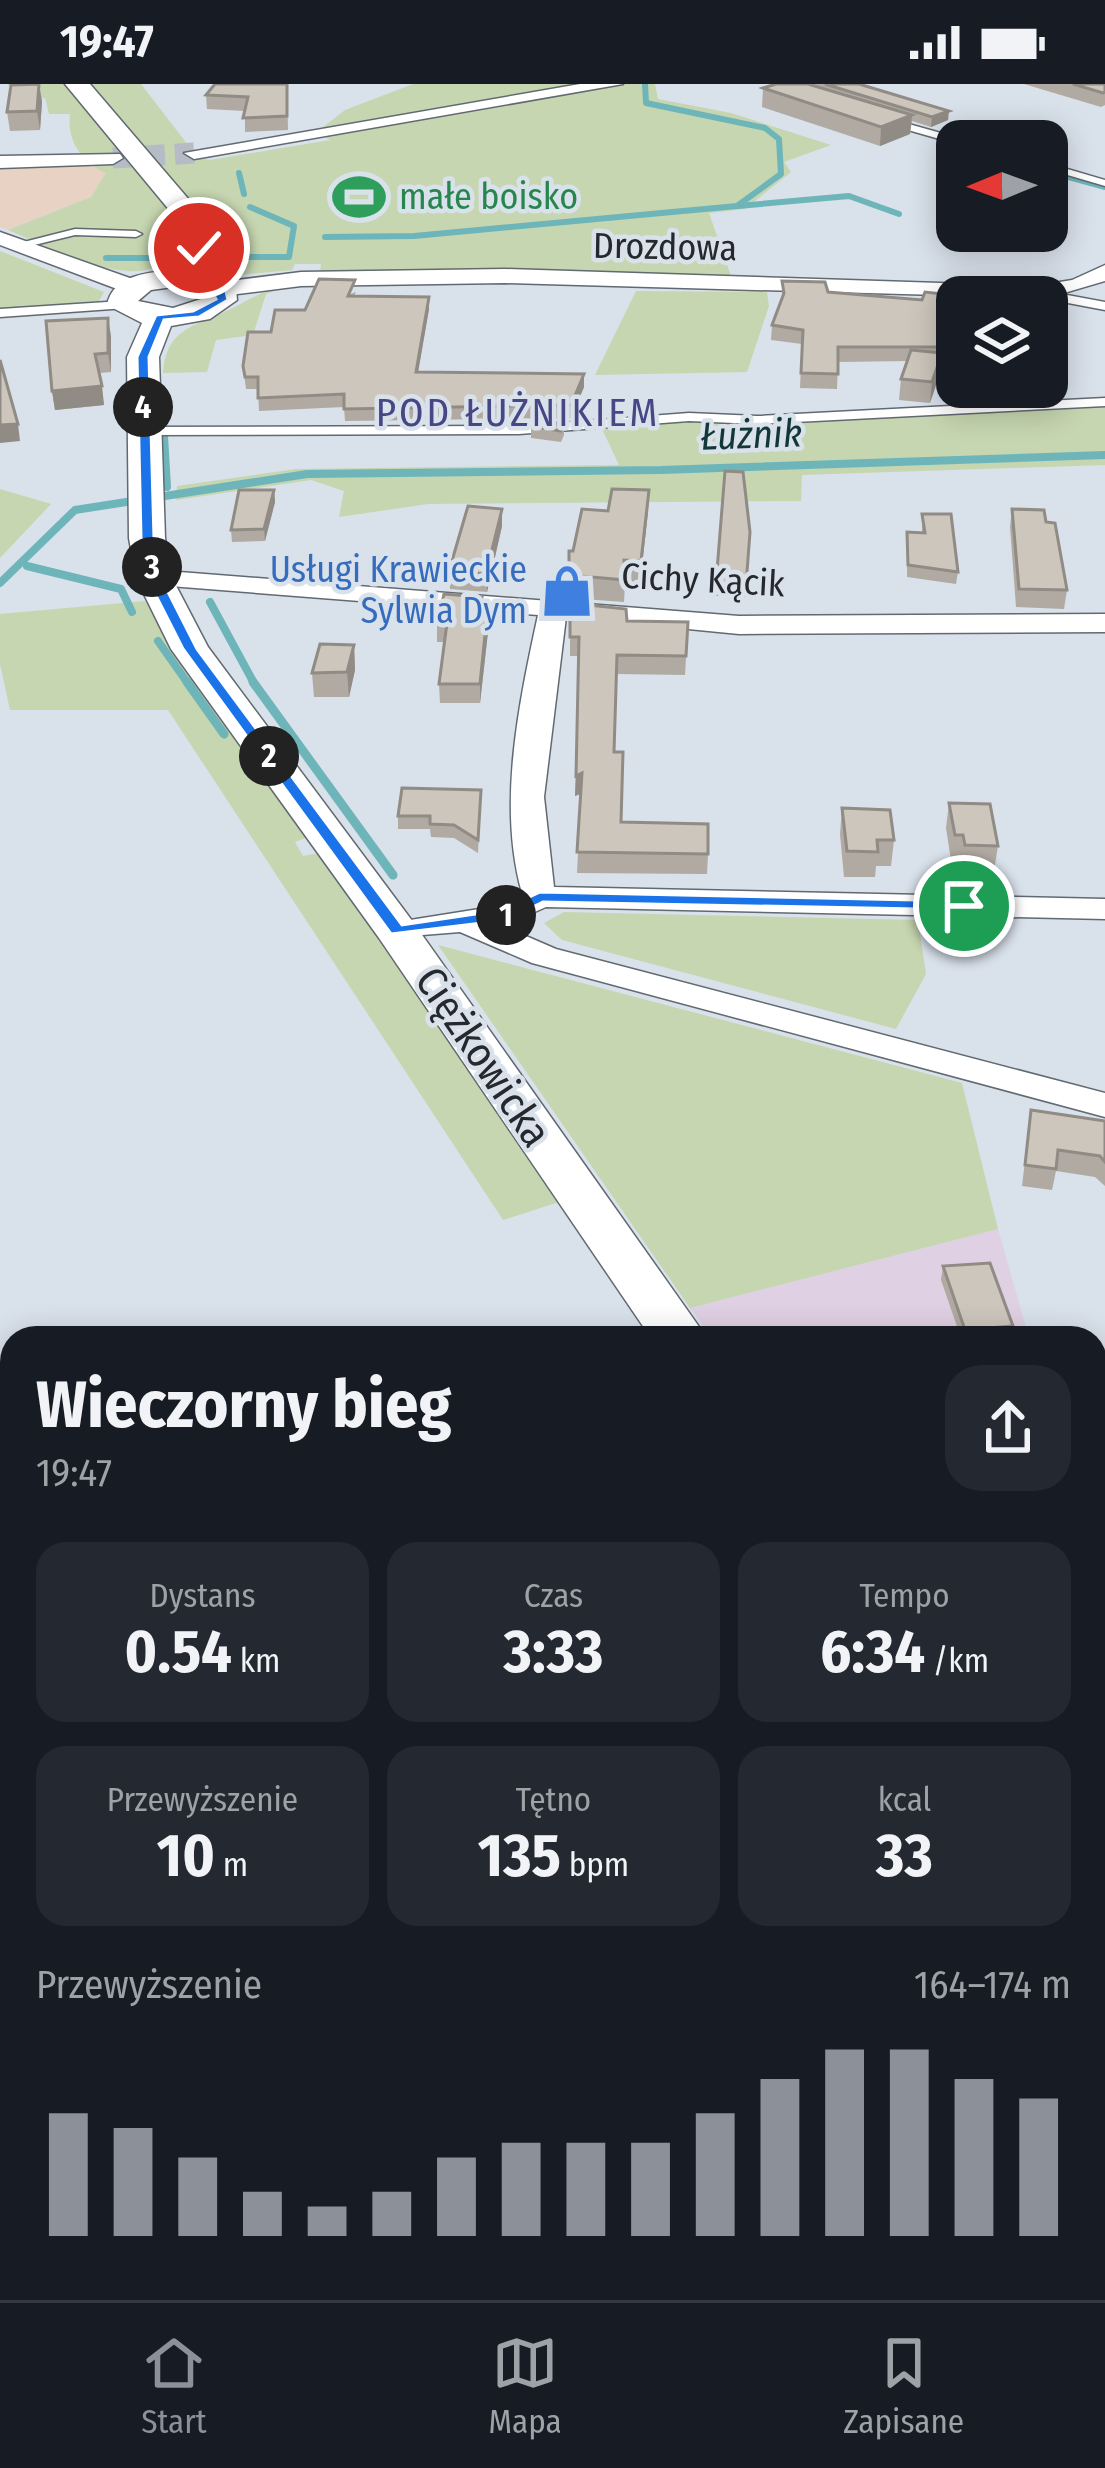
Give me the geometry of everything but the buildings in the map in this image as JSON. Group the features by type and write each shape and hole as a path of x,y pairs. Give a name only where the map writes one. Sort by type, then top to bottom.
{"street":[{"path":"77,84 194,222 199,248 188,278"},
{"path":"194,153 614,84"},
{"path":"0,162 112,158"},
{"path":"9,242 128,296 160,317 207,310 222,300 221,289 188,278 128,296"},
{"name":"Drozdowa","path":"1068,288 1105,272"},
{"name":"Drozdowa","path":"221,289 302,279 505,276 936,290"},
{"name":"Ciężkowicka","path":"160,317 143,357 146,500 154,578 190,649 398,931 672,1326"},
{"name":"Cichy Kącik","path":"154,578 739,625 1105,623"},
{"path":"540,897 528,870 532,746 553,610"},
{"path":"398,931 507,915 540,897 1105,909"},
{"path":"464,921 544,956 1105,1106"}],"lane":[{"path":"878,118 936,135"},
{"path":"1068,172 1105,183"},
{"path":"9,242 75,232 136,234"},
{"path":"0,313 128,296"},
{"path":"1068,299 1105,306"},
{"path":"144,431 519,430 689,417 757,420 1105,402"}],"shaded area":[{"path":"86,165 107,172 91,197 8,230 0,227 0,168"},
{"path":"998,1229 1026,1326 703,1326 690,1308"}],"green space":[{"path":"7,84 141,84 198,158 210,160 330,140 317,132 345,110 413,84 655,84 658,99 731,113 831,145 784,162 791,172 745,209 709,213 732,279 320,273 321,264 229,276 222,273 221,229 168,234 174,243 164,261 147,270 125,271 74,258 8,230 91,197 106,173 78,150 70,114 49,114 45,98 22,99"},
{"path":"0,251 104,292 99,301 0,309"},
{"path":"283,287 266,294 253,335 216,340 207,372 163,373 169,349 180,334 258,295"},
{"path":"636,291 767,292 769,306 747,372 595,375"},
{"path":"1105,406 1105,465 802,475 801,501 428,504 339,517 344,491 311,480 176,500 177,486 296,469 619,465 602,429 691,421 759,425"},
{"path":"0,489 51,504 0,558"},
{"path":"145,601 308,837 295,842 303,856 319,853 562,1201 503,1220 168,710 10,710 0,664 0,614"},
{"path":"564,912 918,920 926,974 896,1029 562,940 544,923"},
{"path":"438,945 962,1083 998,1229 690,1308"}],"waterway":[{"path":"325,237 414,236 737,206 781,174 779,139 765,128 646,103 645,84"},
{"path":"239,173 244,194"},
{"path":"1068,177 1105,187"},
{"path":"738,206 849,196 899,214"},
{"path":"223,257 289,257 294,226 250,207"},
{"path":"106,258 160,258"},
{"path":"164,436 167,487"},
{"name":"Łużnik","path":"0,583 75,510 307,474 661,470 1105,455"},
{"path":"27,566 121,589 132,612"},
{"path":"210,602 254,684"},
{"path":"158,641 189,685"},
{"path":"187,682 224,734"},
{"path":"254,684 393,875"}],"tunnel":[{"path":"113,158 194,153"}],"place":[{"name":"małe boisko","path":"359,197"},
{"name":"Usługi Krawieckie Sylwia Dym","path":"567,591"}],"district":[{"name":"POD ŁUŻNIKIEM","path":"518,413"}],"route":[{"path":"199,248 188,278 214,284 224,295 222,300 195,314 160,317 143,357 147,538 154,578 190,649 398,931 507,915 540,897 964,906"}]}
